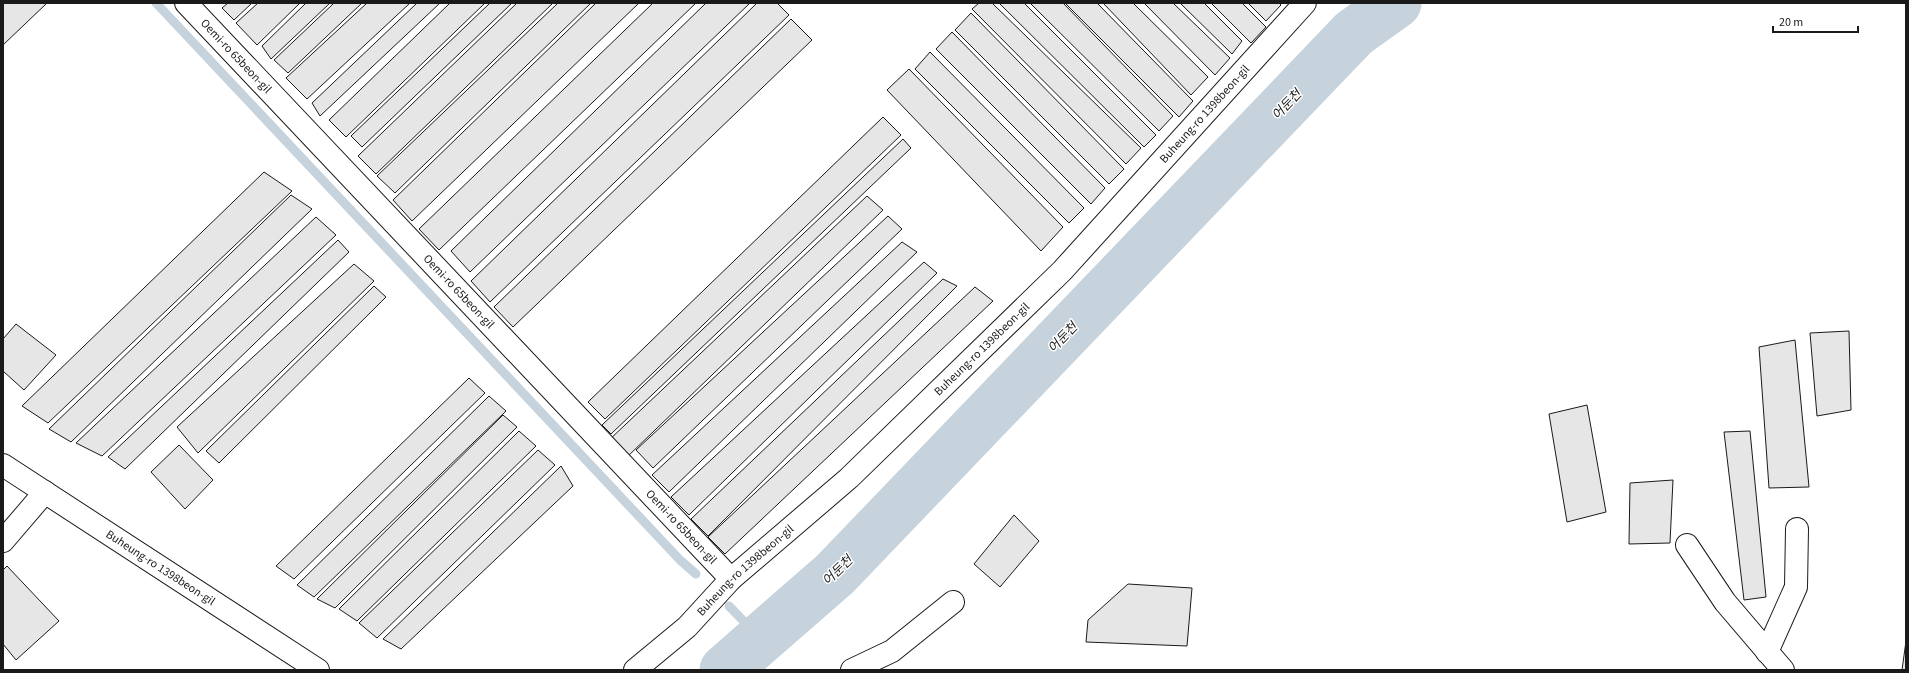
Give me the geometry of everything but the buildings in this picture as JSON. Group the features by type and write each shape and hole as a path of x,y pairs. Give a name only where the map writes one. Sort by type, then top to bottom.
{"street":[{"name":"Oemi-ro 65beon-gil","path":"186,3 731,579"},
{"name":"Buheung-ro 1398beon-gil","path":"635,670 687,627 731,579 849,478 1062,271 1304,3"},
{"name":"Buheung-ro 1398beon-gil","path":"3,465 318,670"},
{"path":"3,541 45,492"},
{"path":"1767,652 1796,587 1797,529"},
{"path":"1687,545 1725,602 1782,670"},
{"path":"852,670 892,651 953,602"}],"waterway":[{"path":"156,3 680,560 696,574"},
{"name":"어둔천","path":"725,670 835,574 1354,33 1396,3"},
{"path":"729,606 761,639"}]}
